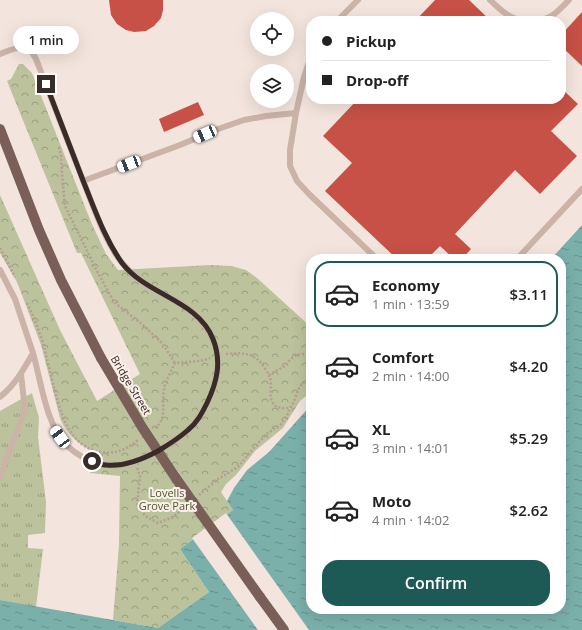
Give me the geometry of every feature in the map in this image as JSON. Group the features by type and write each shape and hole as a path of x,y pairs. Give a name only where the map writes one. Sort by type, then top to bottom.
{"main road":[{"name":"Bridge Street","path":"0,129 39,230 61,280 101,358 142,427 175,477 284,630"}],"lane":[{"path":"342,16 358,0"},
{"path":"490,0 508,16"},
{"path":"552,16 569,0"},
{"path":"0,54 13,49 22,48 29,50 36,59 96,214 114,252 123,264 148,286 181,304 194,314 213,338 218,355 219,367 217,378 213,390 196,422 187,431 165,447 135,461 120,465 106,465 77,455 65,444 55,430 33,353 15,299 0,270"},
{"path":"306,71 296,114 290,150 290,166 298,181 309,194 372,254"},
{"path":"84,181 244,120 266,116 296,114"},
{"path":"522,254 582,189"},
{"path":"0,397 9,390 21,374 33,353"},
{"path":"0,479 25,410 21,374"}],"path":[{"path":"59,146 65,206 98,273 114,302 143,325 162,343 175,363"},
{"path":"290,408 276,407 273,403 270,393 270,376 285,366 296,355 306,354"},
{"path":"194,499 218,478 238,467 258,443 281,424 295,402 298,388 306,382"},
{"path":"135,461 140,476 137,504 145,516 158,523 173,517 189,504"}],"green space":[{"name":"Lovells Grove Park","path":"19,64 23,64 32,73 91,222 106,254 118,270 211,265 231,266 246,270 257,278 306,322 306,396 300,401 283,428 255,451 236,475 226,484 221,492 233,510 180,549 209,592 158,628 113,620 119,545 120,476 90,473 98,454 75,440 66,430 60,418 41,345 17,282 0,253 0,195 60,330 97,401 140,374 81,253 77,253 7,81 11,79"},
{"path":"32,393 39,418 38,437 46,502 45,533 28,535 28,548 43,549 36,607 0,600 0,411"}],"water":[{"path":"582,225 582,630 0,630 0,600 158,628 209,592 180,549 233,510 227,501 247,470 269,452 306,411 306,614 566,614 566,254 556,254"}],"pier":[{"path":"226,513 309,630 258,630 192,538"}],"building":[{"path":"109,0 163,0 161,18 154,26 146,31 134,32 126,30 117,24 111,15"},
{"path":"435,0 469,0 486,16 420,16"},
{"path":"582,12 582,66 566,51 566,30"},
{"path":"566,93 578,104 551,131 577,156 540,194 515,170 455,234 471,249 466,254 449,254 440,246 432,254 392,254 325,191 352,163 323,136 353,104 566,104"},
{"path":"198,102 204,115 164,132 159,119"}],"route":[{"path":"46,84 96,214 114,252 135,276 148,286 181,304 194,314 213,338 218,355 219,367 213,390 202,413 187,431 165,447 135,461 120,465 106,465 92,461"}]}
